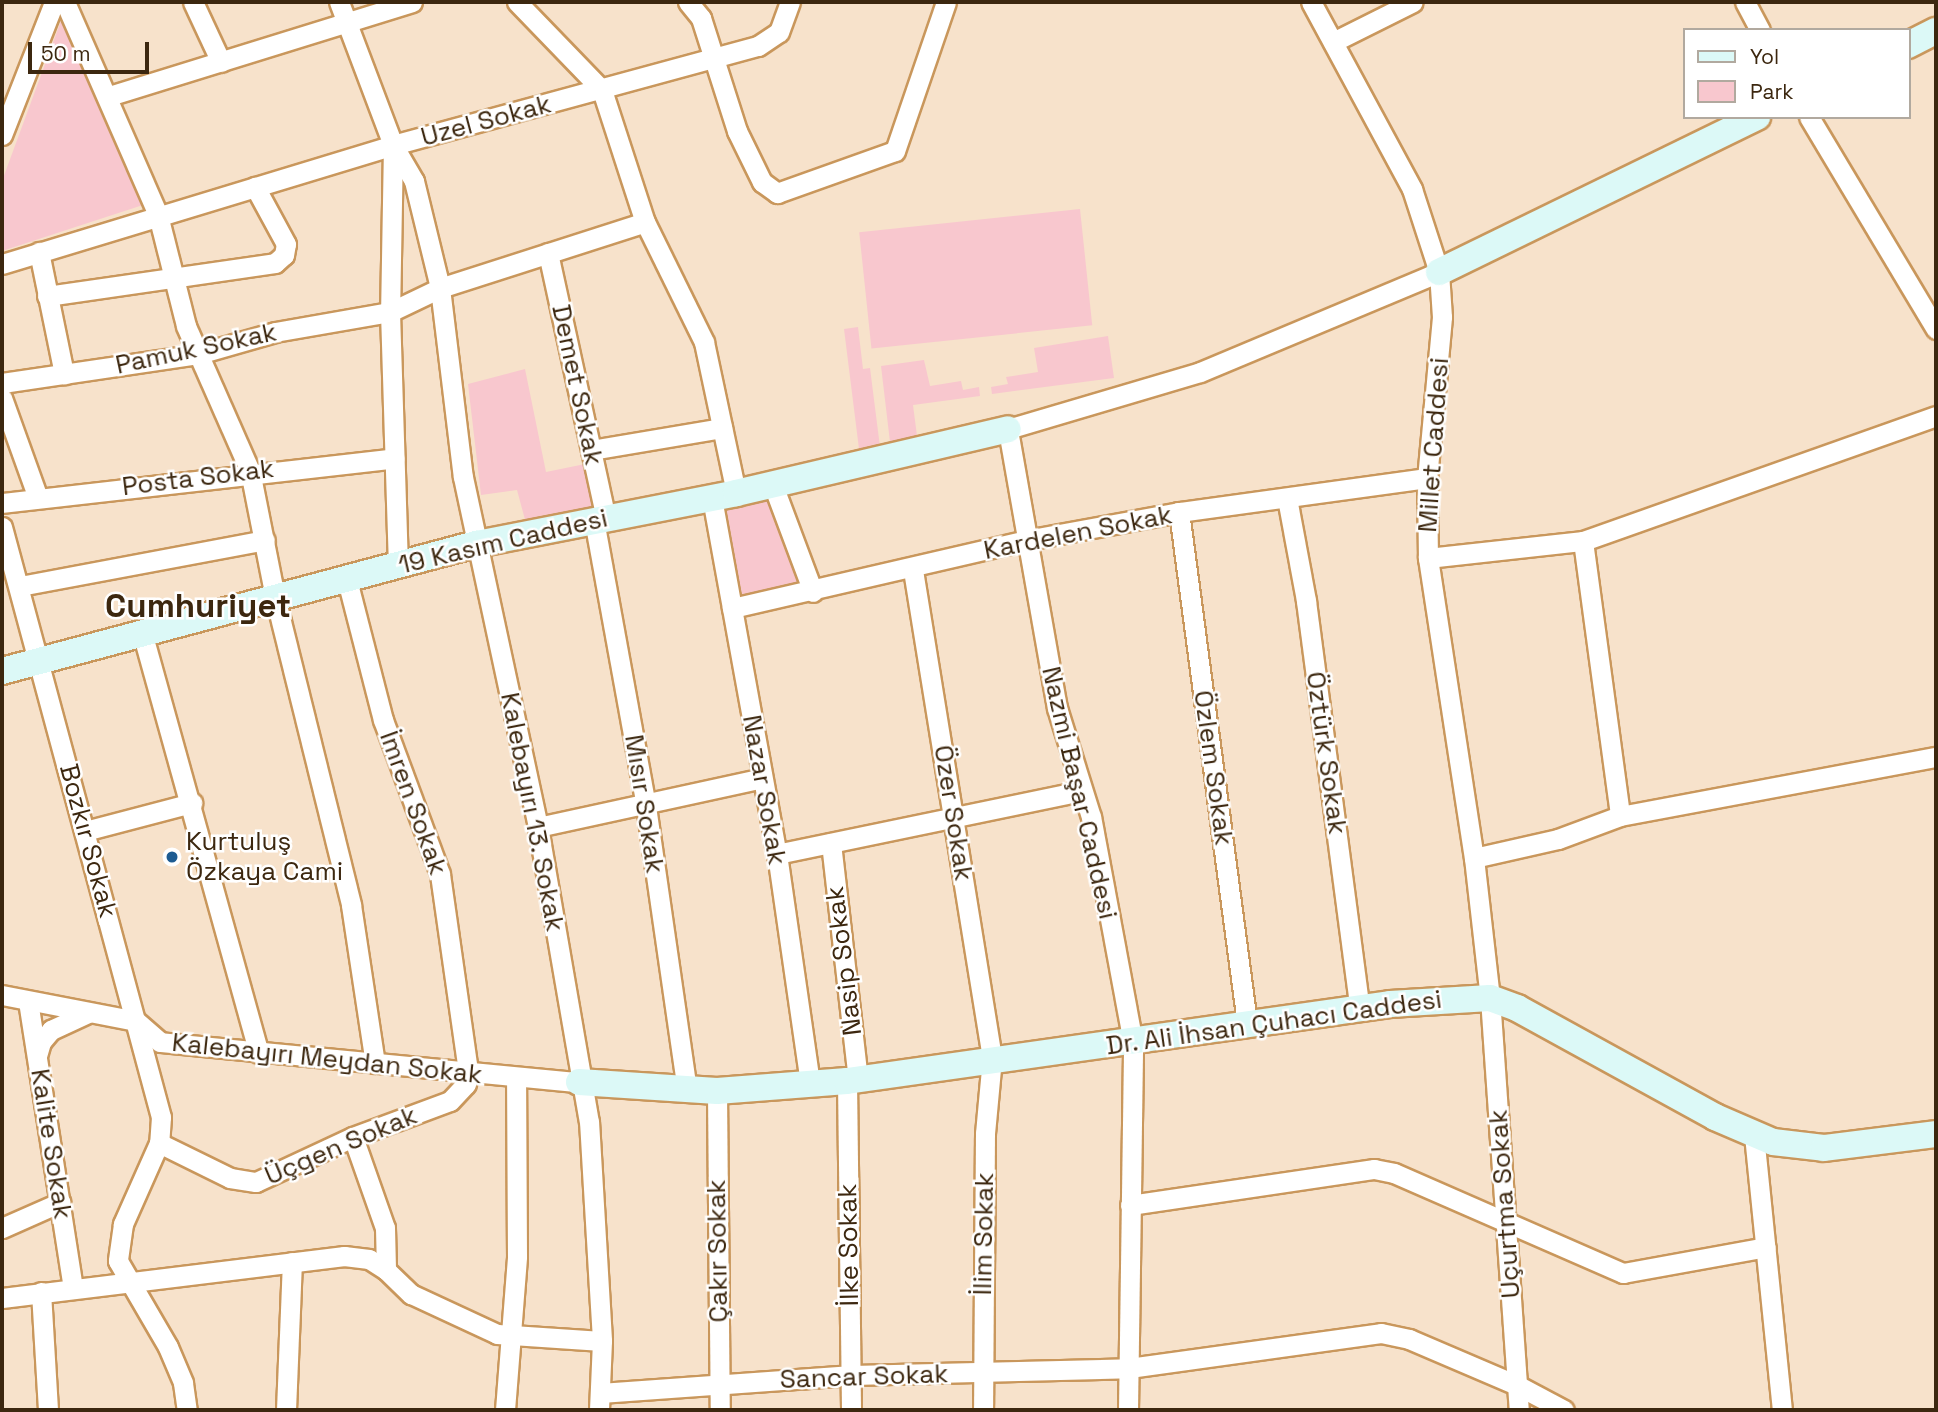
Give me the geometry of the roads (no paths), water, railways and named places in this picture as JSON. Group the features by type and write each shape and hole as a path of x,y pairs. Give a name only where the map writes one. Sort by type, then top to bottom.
{"street":[{"path":"2,134 54,2"},
{"path":"65,2 110,96 158,215 173,277 198,354 250,471 275,597 351,905 375,1063"},
{"path":"193,2 221,62"},
{"path":"339,2 393,145 390,312 398,566"},
{"path":"110,96 412,2"},
{"path":"517,2 602,90"},
{"path":"688,2 701,18 737,131 762,182 771,191 785,191 889,155 899,147 946,2"},
{"name":"Uzel Sokak","path":"2,264 393,145 602,90 771,41 779,32 790,2"},
{"name":"Millet Caddesi","path":"1311,2 1412,189 1439,272 1439,366 1427,478 1428,558 1474,858 1490,999"},
{"path":"1333,42 1413,2"},
{"path":"1745,2 1759,28"},
{"path":"1910,44 1936,31"},
{"name":"Nazar Sokak","path":"602,90 645,222 700,332 722,428 732,608 777,854 810,1084"},
{"path":"1008,429 1200,372 1439,272 1753,119"},
{"path":"1810,119 1936,329"},
{"name":"Kalebayırı 13. Sokak","path":"393,145 406,163 421,202 440,288 453,407 477,544 538,827 579,1082 589,1121 602,1341 600,1402"},
{"path":"47,296 173,277 243,270 281,260 286,244 254,187"},
{"name":"Pamuk Sokak","path":"2,383 198,354 275,332 390,312 440,288 645,222"},
{"path":"39,252 64,374"},
{"name":"Demet Sokak","path":"548,253 592,450 600,519"},
{"path":"2,398 38,498"},
{"path":"1428,558 1583,541 1936,416"},
{"path":"592,450 722,428"},
{"name":"19 Kasım Caddesi","path":"2,671 477,544 773,485 1008,429"},
{"name":"Nazmi Başar Caddesi","path":"1008,429 1057,708 1093,829 1133,1043 1128,1410"},
{"name":"Posta Sokak","path":"2,503 250,471 394,458"},
{"name":"Kardelen Sokak","path":"732,608 913,570 1027,540 1179,512 1427,478"},
{"path":"773,485 813,592"},
{"name":"Öztürk Sokak","path":"1287,498 1306,601 1360,1009"},
{"name":"Özlem Sokak","path":"1179,512 1247,1023"},
{"name":"Mısır Sokak","path":"600,519 646,806 687,1090"},
{"name":"Bozkır Sokak","path":"2,527 41,661 161,1117 159,1143"},
{"path":"20,586 265,540"},
{"path":"1583,541 1620,816"},
{"name":"Özer Sokak","path":"913,570 992,1058"},
{"name":"İmren Sokak","path":"347,580 383,720 440,874 468,1071"},
{"path":"142,632 192,803 259,1053"},
{"path":"1474,858 1558,839 1620,816 1936,757"},
{"path":"538,827 646,806 762,778"},
{"path":"777,854 1080,791"},
{"path":"85,831 192,803"},
{"name":"Nasip Sokak","path":"831,842 852,1080"},
{"name":"Kalebayırı Meydan Sokak","path":"2,996 136,1021 160,1042 579,1082"},
{"name":"Dr. Ali İhsan Çuhacı Caddesi","path":"579,1082 717,1091 810,1084 992,1058 1133,1043 1247,1023 1360,1009 1490,999 1517,1008 1754,1135 1795,1147 1824,1148 1936,1134"},
{"name":"Uçurtma Sokak","path":"1490,999 1508,1224 1519,1410"},
{"name":"Kalite Sokak","path":"28,1001 73,1287"},
{"path":"37,1057 41,1042 51,1030 67,1019 93,1013"},
{"name":"İlim Sokak","path":"983,1410 985,1133 992,1058"},
{"name":"Üçgen Sokak","path":"159,1143 230,1178 251,1182 353,1137 450,1101 463,1090 468,1071"},
{"path":"505,1410 518,1211 516,1078"},
{"name":"İlke Sokak","path":"852,1080 852,1410"},
{"name":"Çakır Sokak","path":"717,1091 720,1410"},
{"path":"1754,1135 1782,1410"},
{"path":"353,1137 385,1228 386,1270"},
{"path":"159,1143 121,1233 118,1261 126,1281 168,1348 183,1383 187,1410"},
{"path":"1130,1205 1374,1169 1394,1173 1623,1273 1766,1247"},
{"path":"2,1228 61,1202"},
{"path":"2,1298 73,1287 354,1256 386,1270 411,1294 442,1312 510,1335 602,1341"},
{"path":"286,1410 292,1262"},
{"path":"41,1293 48,1410"},
{"name":"Sancar Sokak","path":"600,1402 720,1384 852,1375 1129,1368 1381,1334 1409,1339 1517,1385 1564,1410"}],"place":[{"name":"Kurtuluş Özkaya Cami","path":"172,857"}],"district":[{"name":"Cumhuriyet","path":"198,607"}]}
